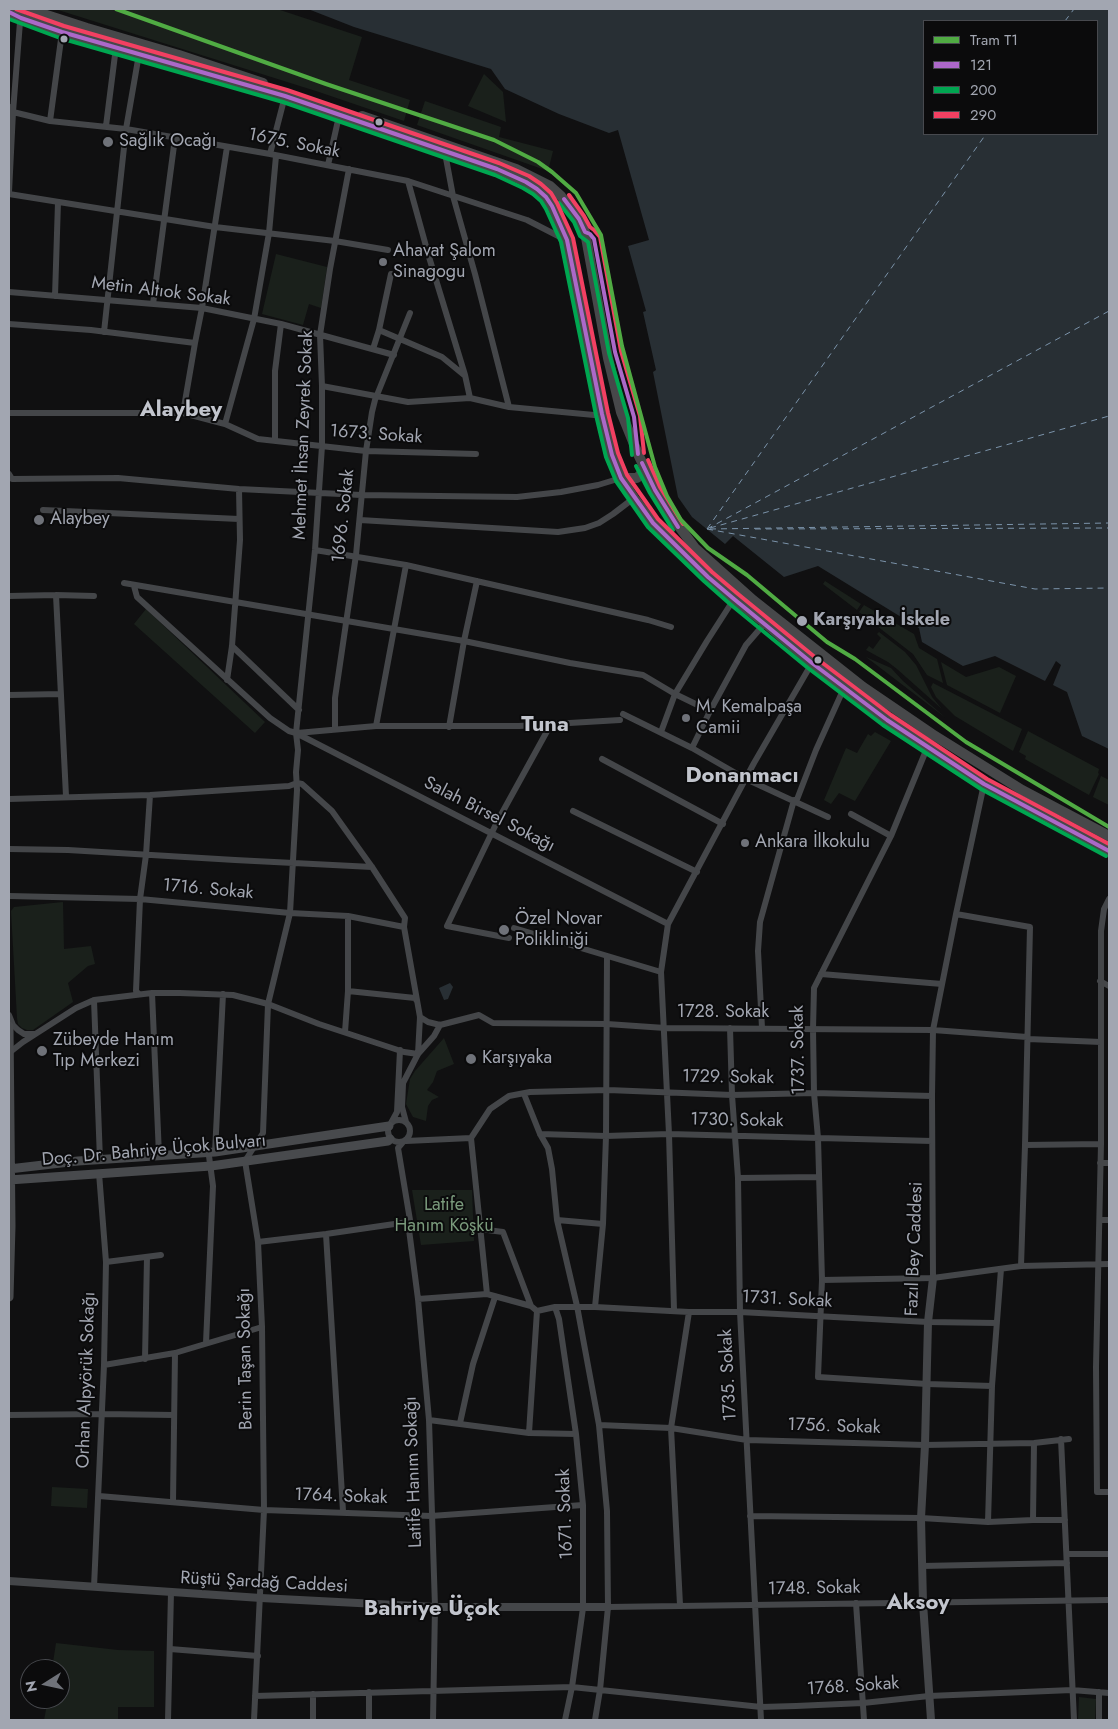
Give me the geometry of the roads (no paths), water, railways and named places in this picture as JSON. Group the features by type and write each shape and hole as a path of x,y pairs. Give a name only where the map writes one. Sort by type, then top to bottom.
{"main road":[{"path":"28,9 180,55 516,169 550,186 561,196 579,219 585,232 596,303 621,412 644,467 666,509 695,548 753,600 862,687 932,734 1022,790 1109,836"},
{"path":"9,12 21,13 62,32 285,96 497,169 526,182 546,197 567,240"},
{"path":"585,232 577,229 570,230 567,234 567,240 602,414 612,455 621,478 653,523 734,599 844,688 927,748 984,784 1060,822 1109,851"},
{"path":"621,478 637,478 644,467"},
{"path":"9,1026 9,1297"},
{"name":"Doç. Dr. Bahriye Üçok Bulvarı","path":"9,1168 255,1147 390,1124"},
{"name":"Doç. Dr. Bahriye Üçok Bulvarı","path":"9,1180 210,1166 391,1140"}],"street":[{"path":"21,13 11,109 9,193 215,227 335,241 388,250"},
{"path":"50,121 62,32"},
{"path":"106,126 116,47"},
{"path":"104,332 126,129 140,54"},
{"path":"225,424 254,319 269,233 274,155 285,96"},
{"name":"1675. Sokak","path":"11,109 50,121 126,129 328,165 408,182 527,220 567,240"},
{"path":"328,165 339,116"},
{"path":"153,304 175,138"},
{"path":"183,413 202,308 227,147"},
{"path":"445,152 453,196 475,274 508,407"},
{"name":"Mehmet İhsan Zeyrek Sokak","path":"268,1004 290,913 297,783 298,750 296,733 315,550 322,446 320,335 349,169"},
{"path":"408,182 470,398"},
{"path":"55,296 58,202"},
{"path":"373,349 391,274"},
{"name":"Metin Altıok Sokak","path":"9,292 202,308 281,324 394,355"},
{"name":"1696. Sokak","path":"335,728 335,698 356,555 361,495 372,412 410,313"},
{"path":"9,324 104,332 195,343"},
{"path":"275,441 275,371 281,324"},
{"path":"379,330 442,357 465,376"},
{"path":"322,386 408,402 470,398 508,407 594,415 602,414"},
{"name":"1673. Sokak","path":"9,413 183,413 225,424 258,439 366,452 476,454"},
{"path":"9,474 12,479 118,478 239,489 361,495 517,496 561,492 598,485 621,478"},
{"path":"227,680 232,646 240,540 239,489"},
{"path":"360,520 564,531 585,528 599,523 634,498"},
{"path":"43,510 239,519"},
{"path":"315,550 356,555 406,565 648,620 671,627"},
{"path":"376,726 406,565"},
{"path":"449,727 477,581"},
{"path":"124,583 394,628 570,663 643,675 675,694 710,711"},
{"name":"Salah Birsel Sokağı","path":"134,586 137,597 227,680 289,732 296,733 668,924"},
{"path":"56,595 66,796"},
{"path":"9,596 94,596"},
{"path":"661,732 675,694 706,641 734,599"},
{"path":"692,748 746,645 765,623"},
{"path":"232,646 298,710"},
{"path":"674,1310 668,1092 661,972 668,924 746,779 812,663"},
{"path":"762,1028 758,951 760,922 795,801 844,688"},
{"path":"9,695 61,694"},
{"path":"296,733 335,728 376,726 519,726 622,717 661,732 746,779 828,817"},
{"path":"509,938 447,926 492,834 551,724"},
{"name":"1737. Sokak","path":"927,748 891,836 814,988 813,1029 822,1280 818,1377 927,1384"},
{"path":"602,759 723,824"},
{"path":"9,799 150,795 302,784 332,811 405,918 404,927 420,1017 418,1054"},
{"name":"Fazıl Bey Caddesi","path":"931,1720 923,1603 921,1518 928,1322 933,1278 933,1030 984,784"},
{"path":"139,994 136,991 140,899 146,855 150,795"},
{"path":"573,811 697,872"},
{"path":"851,814 891,836"},
{"path":"9,849 68,850 372,867"},
{"name":"1716. Sokak","path":"9,896 140,899 290,913 348,916 404,927"},
{"path":"1109,899 1104,909 1100,931 1101,1144 1096,1367 1097,1492 1109,1492"},
{"path":"956,914 1030,927 1026,1145 1021,1266"},
{"path":"345,1032 348,991 348,916"},
{"path":"514,928 661,972"},
{"path":"595,1307 603,1224 608,1090 607,956"},
{"path":"821,974 942,984"},
{"path":"1100,981 1109,986"},
{"path":"348,991 415,998 418,1002"},
{"path":"152,993 159,1155"},
{"path":"9,1053 76,1008 94,1000 152,993 233,995 268,1004 345,1032 402,1051 418,1054"},
{"path":"206,1343 213,1186 209,1156 223,994"},
{"path":"94,1000 100,1160"},
{"path":"245,1160 263,1133 268,1004"},
{"path":"9,1015 13,1025 18,1030 24,1034 36,1034"},
{"name":"1728. Sokak","path":"440,1025 479,1015 493,1023 607,1024 665,1028 933,1030 1101,1042"},
{"path":"403,1083 418,1054 434,1036 440,1025 428,1022 420,1017"},
{"name":"1735. Sokak","path":"730,1028 732,1095 738,1178 740,1312 761,1720"},
{"path":"402,1051 402,1106 406,1122 411,1131 405,1142"},
{"path":"402,1051 396,1112 388,1132 391,1140 400,1143 471,1138 487,1294"},
{"name":"1729. Sokak","path":"471,1138 490,1109 509,1096 530,1092 608,1090 732,1095 814,1093 932,1096"},
{"path":"524,1094 540,1134 548,1148 557,1220 577,1306 599,1425 607,1511 608,1607 600,1690 595,1720"},
{"path":"390,1124 398,1120 406,1122"},
{"name":"1730. Sokak","path":"540,1134 606,1136 669,1134 932,1141"},
{"name":"Latife Hanım Sokağı","path":"391,1140 396,1155 406,1220 408,1222 418,1299 429,1420 435,1607 433,1720"},
{"name":"Latife Hanım Sokağı","path":"405,1142 398,1148 410,1220 408,1222"},
{"path":"1026,1145 1101,1144"},
{"name":"Berin Taşan Sokağı","path":"245,1160 258,1242 262,1327 264,1510 254,1720"},
{"path":"1100,1163 1109,1163"},
{"name":"Orhan Alpyörük Sokağı","path":"94,1587 104,1365 106,1262 99,1173"},
{"path":"738,1178 819,1177"},
{"path":"557,1220 603,1224"},
{"path":"1100,1220 1109,1220"},
{"path":"258,1242 408,1222"},
{"path":"480,1229 503,1232 531,1306"},
{"path":"326,1234 343,1511"},
{"path":"106,1262 162,1255"},
{"path":"145,1359 147,1257"},
{"path":"822,1280 933,1278 1021,1266 1109,1264"},
{"path":"988,1522 992,1386 1001,1269"},
{"path":"418,1299 487,1294 531,1306 537,1311 529,1433"},
{"path":"460,1424 473,1364 494,1297"},
{"name":"1731. Sokak","path":"537,1311 555,1307 577,1306 928,1322 996,1323"},
{"name":"1671. Sokak","path":"555,1307 576,1434 583,1505 583,1608 572,1687 565,1720"},
{"path":"680,1605 671,1428 689,1312"},
{"path":"104,1365 175,1353 262,1327"},
{"path":"173,1502 175,1353"},
{"path":"927,1384 992,1386"},
{"path":"9,1415 102,1414 174,1416"},
{"path":"429,1420 529,1433 576,1434"},
{"name":"1756. Sokak","path":"599,1425 671,1428 747,1440 925,1445 1034,1443 1069,1439"},
{"path":"1060,1440 1074,1720"},
{"path":"1033,1520 1034,1443"},
{"name":"1764. Sokak","path":"99,1496 264,1510 343,1511 431,1516 583,1505"},
{"path":"750,1516 921,1518 988,1522 1065,1520"},
{"path":"1067,1554 1109,1554"},
{"path":"922,1566 1067,1563"},
{"name":"Rüştü Şardağ Caddesi","path":"9,1581 261,1598 435,1607 608,1607"},
{"path":"168,1720 171,1592"},
{"name":"1748. Sokak","path":"608,1607 1109,1600"},
{"path":"856,1604 864,1720"},
{"path":"170,1649 258,1656"},
{"name":"1768. Sokak","path":"255,1696 572,1687 761,1707 863,1703 929,1696 1072,1690 1109,1693"},
{"path":"368,1692 369,1720"},
{"path":"1099,1692 1099,1720"},
{"path":"313,1694 313,1720"}],"tram line":[{"name":"T1","path":"116,9 326,84 494,140 538,162 552,172 576,193 601,235 622,346 655,467 667,496 681,520 708,548 747,575 827,642 855,659 966,742 1109,827"}],"place":[{"name":"Sağlık Ocağı","path":"108,142"},
{"name":"Ahavat Şalom Sinagogu","path":"383,262"},
{"name":"Alaybey","path":"39,520"},
{"name":"Karşıyaka İskele","path":"802,621"},
{"name":"M. Kemalpaşa Camii","path":"686,718"},
{"name":"Ankara İlkokulu","path":"745,843"},
{"name":"Özel Novar Polikliniği","path":"504,930"},
{"name":"Zübeyde Hanım Tıp Merkezi","path":"42,1051"},
{"name":"Karşıyaka","path":"471,1059"}],"district":[{"name":"Alaybey","path":"181,411"},
{"name":"Tuna","path":"545,726"},
{"name":"Donanmacı","path":"742,777"},
{"name":"Aksoy","path":"918,1604"},
{"name":"Bahriye Üçok","path":"432,1610"}],"park label":[{"name":"Latife Hanım Köşkü","path":"444,1216"}]}
